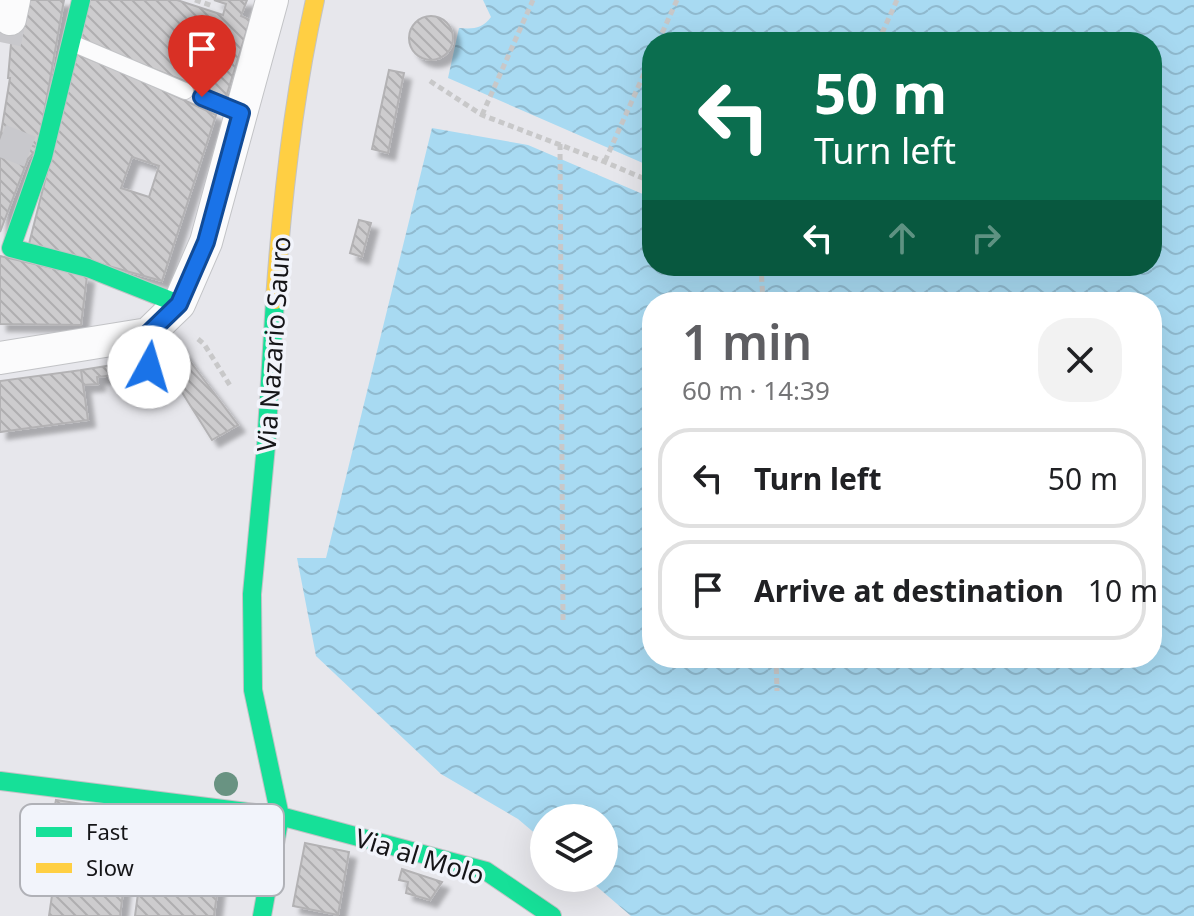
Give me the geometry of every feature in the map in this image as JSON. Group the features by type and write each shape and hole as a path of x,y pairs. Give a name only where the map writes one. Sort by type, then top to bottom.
{"street":[{"path":"81,0 38,155 6,246 88,268 179,304"},
{"path":"0,358 148,334 179,304 206,242 272,0"},
{"name":"Via Nazario Sauro","path":"277,804 253,690 252,594 266,446 282,198 304,49 315,0"},
{"name":"Via al Molo","path":"0,781 184,804"},
{"name":"Via al Molo","path":"284,817 486,871 552,916"},
{"path":"262,916 266,896"}],"lane":[{"path":"70,43 185,91"},
{"path":"202,97 241,113"},
{"path":"148,334 149,367"}],"path":[{"path":"195,0 213,6"},
{"path":"482,115 533,0"},
{"path":"663,32 677,0"},
{"path":"883,32 897,0"},
{"path":"605,162 642,79"},
{"path":"430,81 482,115 642,178"},
{"path":"560,144 563,624"},
{"path":"179,304 189,331 204,344 235,395"},
{"path":"776,668 777,691"}],"water":[{"path":"483,0 1194,0 1194,916 631,916 603,892 618,892 618,804 530,804 530,829 441,774 316,656 297,558 326,558 432,128 528,145 642,194 642,276 1162,276 1162,32 642,32 642,163 448,78 459,28 477,27 491,17"}],"building":[{"path":"25,0 64,0 38,148 1,133 10,78 11,44"},
{"path":"89,0 177,0 223,15 226,4 214,0 247,0 241,16 250,20 226,97 78,40"},
{"path":"431,16 446,23 453,38 446,53 431,60 416,53 409,38 416,23"},
{"path":"77,54 216,115 162,281 29,244","holes":["132,157 159,166 149,197 121,188"]},
{"path":"389,70 404,73 388,153 372,149"},
{"path":"1,133 38,148 28,159 0,147"},
{"path":"0,147 28,159 0,232"},
{"path":"359,220 371,223 362,257 350,253"},
{"path":"0,256 87,276 81,325 0,324"},
{"path":"177,344 238,425 212,440 161,359"},
{"path":"113,365 114,375 97,377 98,384 83,385 81,370"},
{"path":"81,370 88,420 0,432 0,381"},
{"path":"56,800 82,804 55,804"},
{"path":"305,843 349,852 338,915 293,906"},
{"path":"402,869 442,882 430,900 406,893 408,882 399,880"},
{"path":"52,896 122,896 120,916 49,916"},
{"path":"138,896 217,896 214,916 135,916"}],"tunnel":[{"path":"5,43 10,19"},
{"path":"0,140 33,153"}],"traffic: fast":[{"path":"81,0 43,157 11,248 88,268 179,304"},
{"path":"275,300 266,446 252,594 253,690 277,804"},
{"path":"0,781 184,804"},
{"path":"284,817 486,871 552,916"},
{"path":"262,916 266,896"}],"traffic: slow":[{"path":"275,300 289,149 315,0"}],"route":[{"path":"149,367 148,334 179,304 206,242 241,113 202,97"}]}
